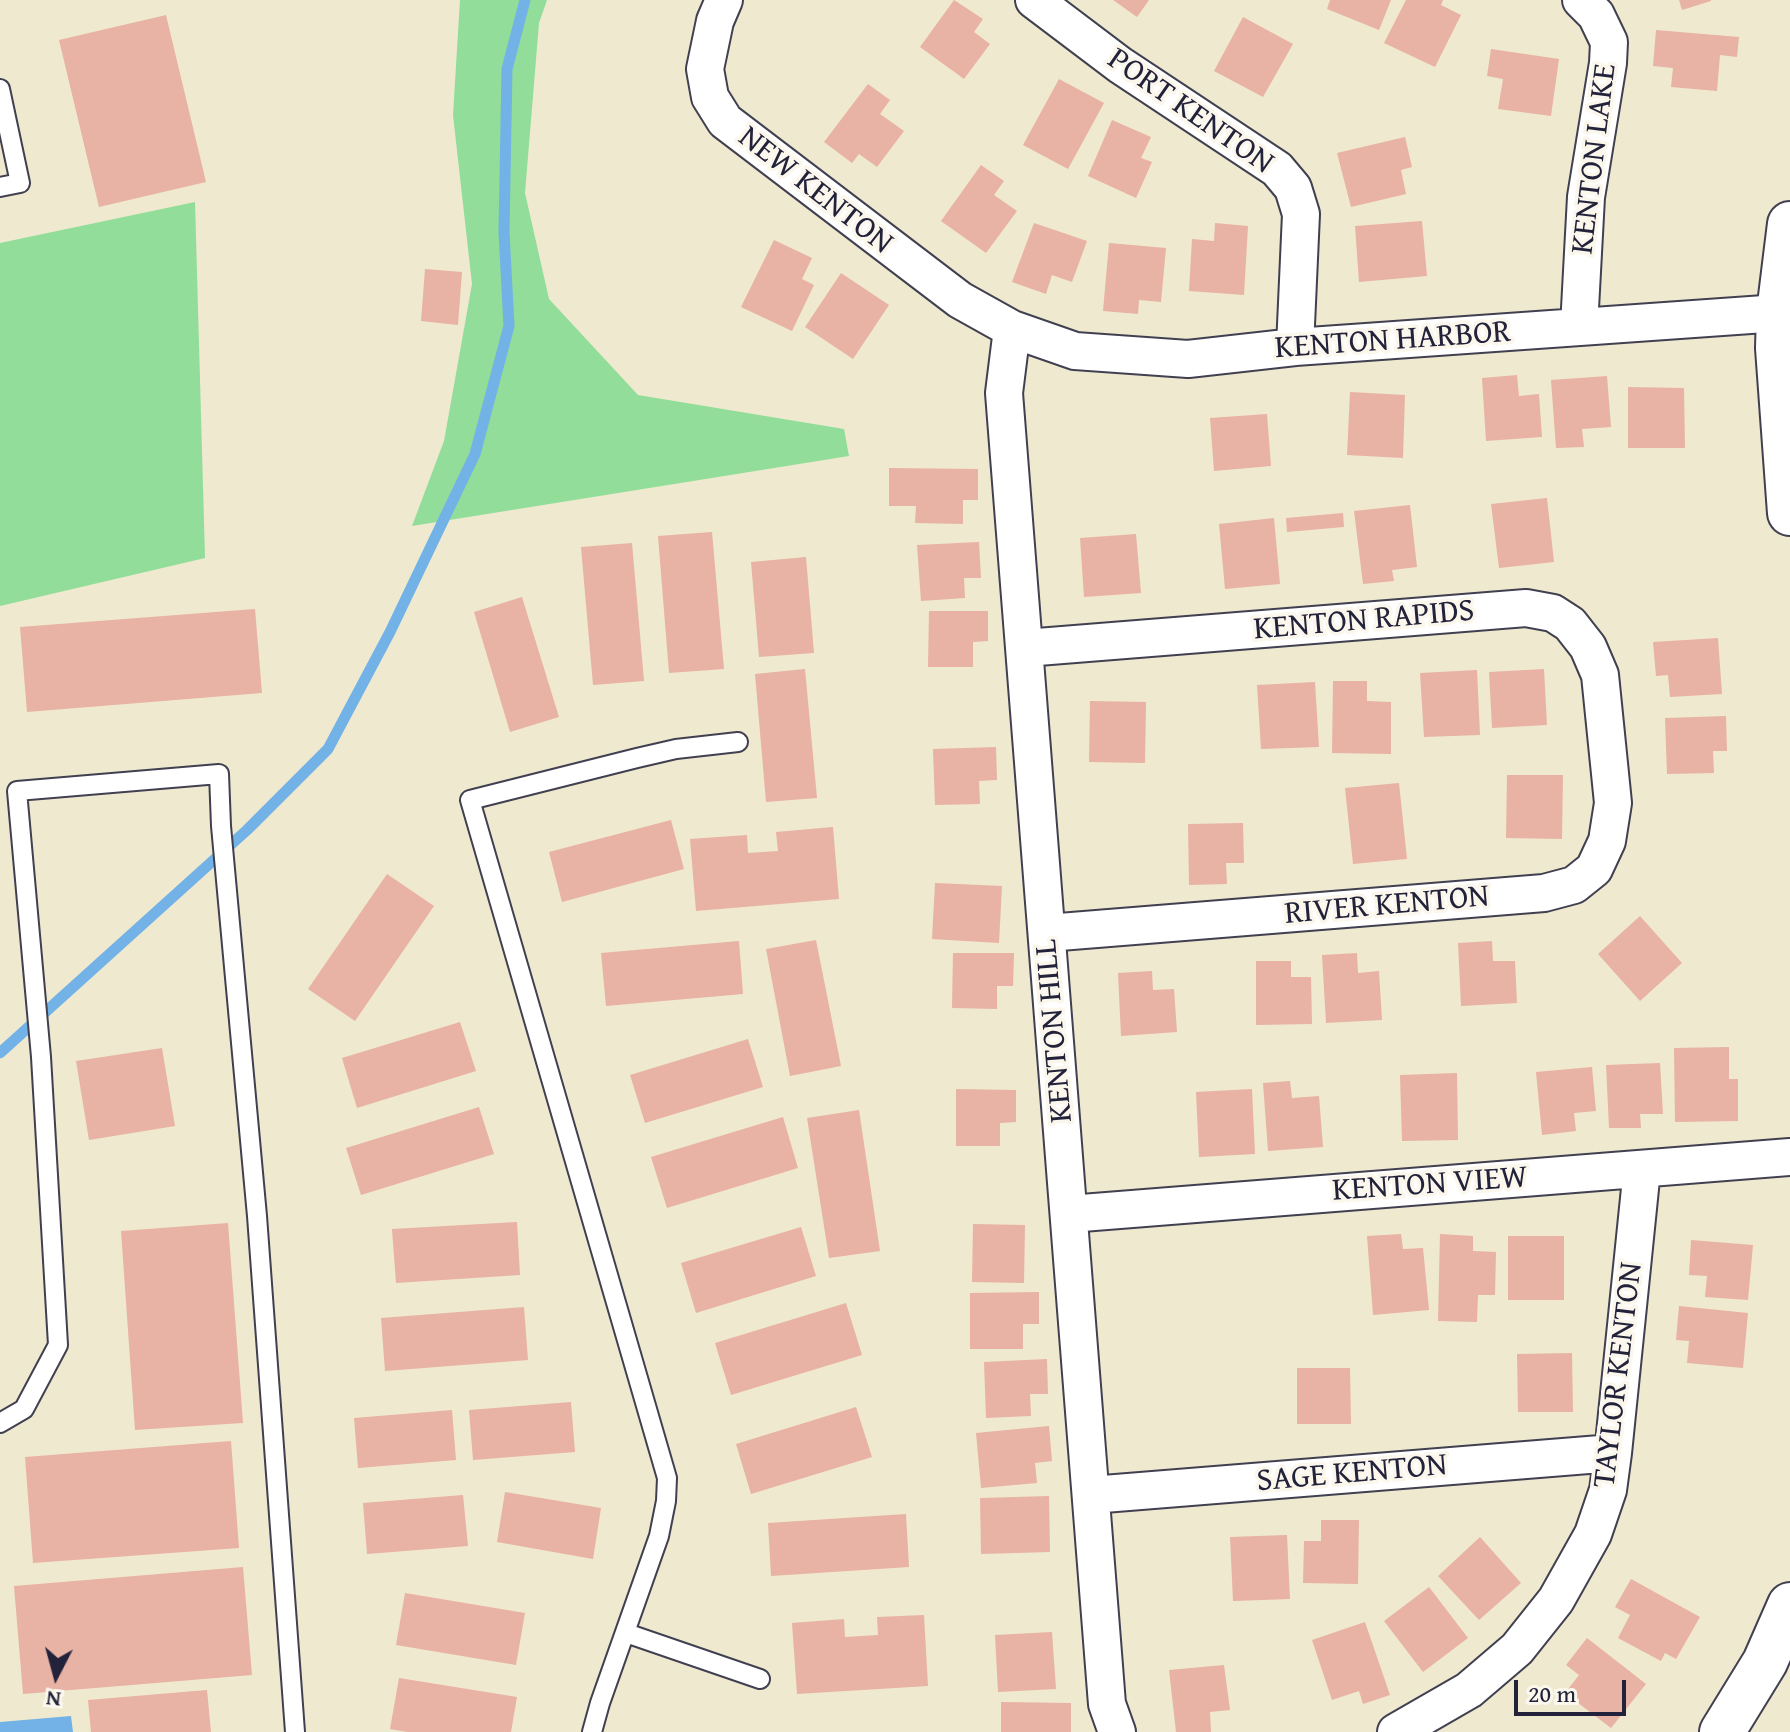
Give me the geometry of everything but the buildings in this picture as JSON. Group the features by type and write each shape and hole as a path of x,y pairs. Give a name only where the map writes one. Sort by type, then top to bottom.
{"street":[{"name":"NEW KENTON","path":"724,0 715,21 705,69 710,97 725,121 926,276 960,300 1012,329"},
{"name":"PORT KENTON","path":"1034,0 1120,65 1277,169 1293,188 1301,214 1295,347"},
{"name":"KENTON LAKE","path":"1579,327 1586,197 1609,42 1596,15 1581,0"},
{"path":"1790,224 1778,348 1790,513"},
{"name":"KENTON HARBOR","path":"1012,329 1075,351 1188,359 1295,347 1779,313"},
{"name":"KENTON HILL","path":"1012,329 1004,393 1107,1704 1117,1732"},
{"name":"KENTON RAPIDS","path":"1025,648 1526,608 1553,613 1570,624 1588,647 1600,675 1608,746"},
{"name":"RIVER KENTON","path":"1047,933 1544,893 1574,885 1594,869 1607,841 1613,803 1608,746"},
{"name":"KENTON VIEW","path":"1069,1214 1790,1157"},
{"name":"TAYLOR KENTON","path":"1396,1732 1469,1690 1517,1649 1556,1600 1593,1534 1608,1490 1613,1453 1642,1169"},
{"name":"SAGE KENTON","path":"1091,1495 1613,1453"},
{"path":"1722,1732 1765,1662 1790,1605"}],"lane":[{"path":"0,89 20,183 0,187"},
{"path":"592,1732 659,1536 667,1478 470,800 676,749 738,742"},
{"path":"0,1423 24,1409 58,1345 41,1057 17,791 219,774 221,826 257,1216 295,1732"},
{"path":"626,1633 760,1679"}],"green space":[{"path":"460,0 547,0 539,23 525,193 549,299 638,395 844,429 849,456 412,526 444,441 472,284 453,115"},
{"path":"195,202 205,558 0,606 0,243"}],"water":[{"path":"71,1716 73,1732 0,1732 0,1722"}],"waterway":[{"path":"0,1053 247,830 328,749 390,632 475,454 509,326 504,232 507,69 525,0"}]}
